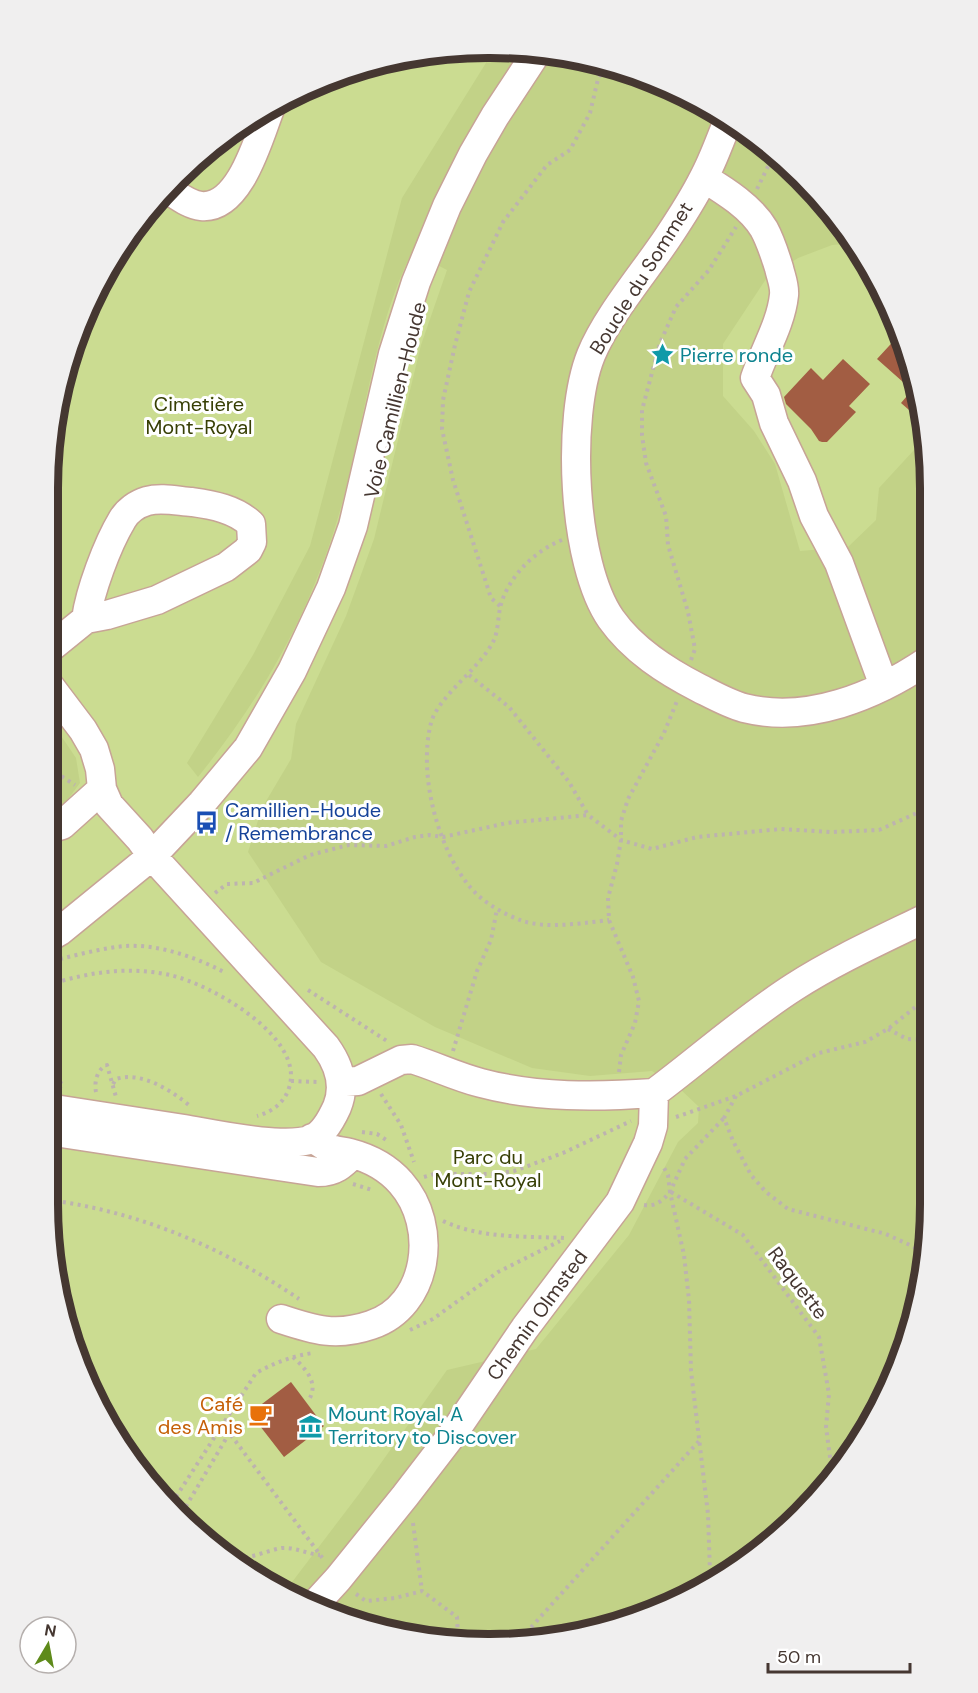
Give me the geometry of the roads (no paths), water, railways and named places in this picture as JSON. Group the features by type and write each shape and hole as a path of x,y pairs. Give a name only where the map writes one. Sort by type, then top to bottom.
{"street":[{"name":"Voie Camillien-Houde","path":"248,748 292,672 340,565 361,494 395,345 437,229 473,154 531,60"},
{"name":"Voie Camillien-Houde","path":"58,942 152,856 202,803 248,748 268,730 283,708 318,642 348,573 362,528 408,338 425,285 445,236 489,145 543,62"},
{"path":"175,195 200,206 220,203 240,181 265,122"},
{"name":"Boucle du Sommet","path":"725,129 704,178 669,235 605,329 591,355 579,406 576,450 582,532 591,575 599,598 609,617 634,645 657,663 686,681 743,708 773,713 795,713 829,707 858,698 920,665"},
{"path":"704,178 747,210 764,228 777,262 784,286 781,309 755,378 765,395 774,423 802,481 814,516 839,563 884,686"},
{"path":"58,642 86,619 158,600 226,567 248,550 252,542 251,524 242,515 197,503 160,499 146,501 133,508 122,518 105,558 88,604 86,619"},
{"path":"58,697 83,730 94,749 100,769 97,793 58,826"},
{"path":"58,1110 256,1141 294,1142 312,1138 323,1130 341,1094 334,1082 338,1067 326,1047 97,793"},
{"path":"334,1082 358,1081 401,1060 412,1059 446,1073 484,1084 532,1092 594,1096 642,1094 795,986 920,921"},
{"name":"Chemin Olmsted","path":"319,1600 405,1496 455,1431 549,1295 620,1202 648,1143 652,1126 642,1094"},
{"path":"58,1133 318,1172 333,1171 353,1154"},
{"path":"281,1319 318,1331 337,1332 372,1325 396,1311 406,1301 421,1270 424,1249 420,1220 407,1191 391,1174 370,1160 329,1148 312,1138"}],"place":[{"name":"Pierre ronde","path":"662,355"},
{"name":"Camillien-Houde / Remembrance","path":"207,822"},
{"name":"Café des Amis","path":"261,1415"},
{"name":"Mount Royal, A Territory to Discover","path":"310,1426"}],"park label":[{"name":"Cimetière Mont-Royal","path":"199,416"},
{"name":"Parc du Mont-Royal","path":"488,1168"}]}
